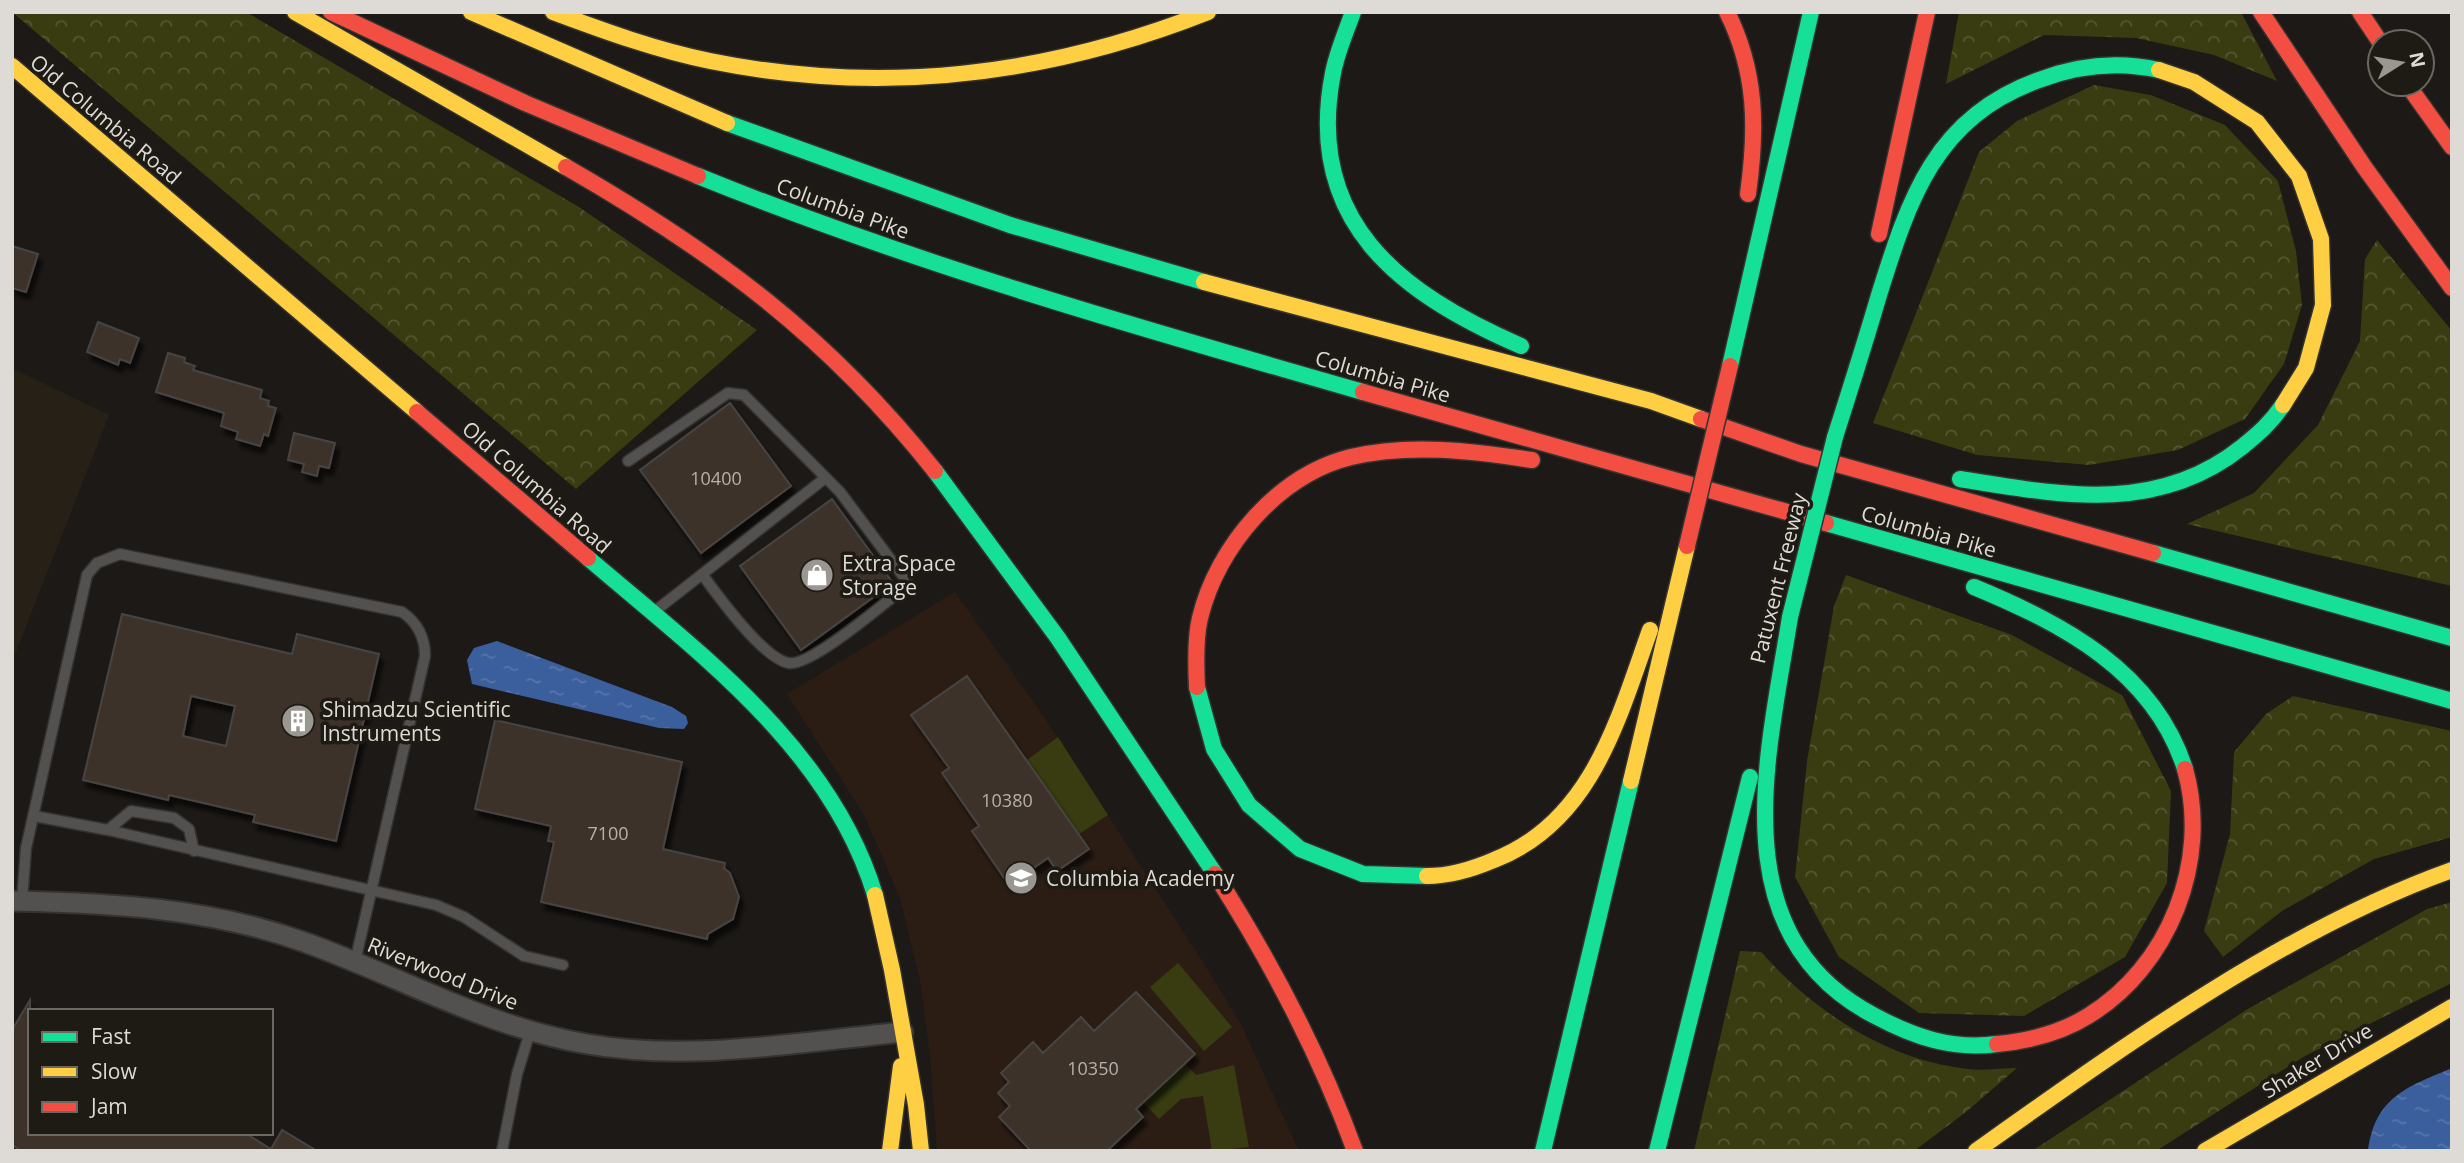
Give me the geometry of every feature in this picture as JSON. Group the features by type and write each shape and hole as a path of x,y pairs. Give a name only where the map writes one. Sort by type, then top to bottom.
{"main road":[{"path":"295,12 629,203 708,253 773,303 821,346 890,418 954,494 1023,589 1095,692 1250,930 1325,1072 1356,1151"},
{"name":"Columbia Pike","path":"331,12 600,135 859,237 1135,327 2452,701"},
{"name":"Columbia Pike","path":"471,12 739,128 1010,225 1153,269 1651,401 1801,454 2452,638"},
{"path":"553,12 646,44 728,65 796,75 931,79 1053,62 1113,47 1208,12"},
{"path":"1353,12 1337,50 1329,86 1326,126 1331,162 1341,197 1361,235 1404,284 1467,325 1547,355 1651,401"},
{"path":"1727,12 1747,53 1757,114 1745,217"},
{"path":"1737,270 1795,12"},
{"path":"1543,1151 1722,364 1811,12"},
{"name":"Patuxent Freeway","path":"1657,1151 1835,437 1927,12"},
{"path":"2261,12 2365,167 2452,288"},
{"path":"2360,12 2371,28"},
{"path":"1801,454 2050,492 2100,495 2145,492 2186,482 2212,471 2238,454 2266,430 2291,401 2308,369 2321,333 2326,290 2325,253 2316,215 2287,156 2252,118 2213,90 2181,76 2145,67 2104,65 2061,72 2020,86 1991,102 1937,154 1918,187 1902,222 1835,437"},
{"name":"Old Columbia Road","path":"12,66 732,681 802,758 828,797 866,870 878,906 896,985 919,1115 921,1151"},
{"path":"2417,98 2452,147"},
{"path":"1722,364 1741,243"},
{"path":"1676,482 1473,452 1420,450 1347,458 1317,470 1289,486 1261,509 1240,531 1223,556 1198,622 1195,685 1210,741 1226,775 1256,815 1283,838 1313,856 1350,870 1387,877 1423,878 1459,873 1494,861 1524,846 1555,824 1580,794 1599,764 1680,544"},
{"path":"1787,513 1936,572"},
{"path":"1790,617 1763,822 1773,891 1785,926 1824,980 1868,1016 1897,1030 1953,1047 2019,1042 2051,1034 2082,1020 2135,979 2159,950 2180,912 2191,868 2194,828 2190,789 2182,758 2169,729 2143,692 2112,662 2074,635 2031,610 1961,582"},
{"path":"1558,1088 1599,852 1650,630"},
{"path":"1976,1151 2136,1041 2298,941 2373,901 2452,870"},
{"name":"Shaker Drive","path":"2205,1151 2452,1007"},
{"name":"Old Columbia Road","path":"890,1151 903,1032"}],"street":[{"name":"Riverwood Drive","path":"17,901 142,906 191,912 248,925 355,962 457,1007 530,1032 588,1044 699,1051 903,1032"}],"lane":[{"path":"628,461 728,393 735,391 744,396 824,479 840,492 909,584 811,659 789,664 779,660 738,622 702,575"},
{"path":"652,613 824,479"},
{"path":"17,901 26,848 87,575 97,563 120,554 402,612 414,620 420,630 425,643 425,656 355,962"},
{"path":"108,830 131,811 174,818 189,829 194,851"},
{"path":"34,816 108,830 451,910 524,956 563,965"},
{"path":"502,1151 517,1074 530,1032"}],"shaded area":[{"path":"12,368 109,415 12,662"},
{"name":"Columbia Academy","path":"955,592 1043,715 1241,1024 1299,1151 937,1151 930,1055 920,981 900,898 864,815 787,694"}],"green space":[{"path":"12,12 246,12 579,207 757,330 576,489"},
{"path":"1959,12 2241,12 2277,81 2214,55 2136,38 2044,35 1946,84"},
{"path":"2094,85 2151,95 2225,125 2278,181 2296,251 2302,305 2284,364 2245,419 2178,450 2089,465 1977,455 1873,423 1979,152 2017,121"},
{"path":"2377,240 2452,331 2452,586 2187,524 2254,493 2318,425 2360,341 2365,259"},
{"path":"1846,575 2012,635 2122,695 2171,791 2167,883 2125,957 2024,1016 1919,1013 1839,957 1795,877 1807,761 1834,606"},
{"path":"2293,696 2452,731 2452,837 2374,859 2282,911 2223,957 2204,931 2230,834 2234,752 2266,714"},
{"path":"1058,737 1108,815 1079,834 1027,760"},
{"path":"2452,902 2452,983 2305,1056 2156,1151 2032,1151 2246,1010 2427,909"},
{"path":"1740,951 1761,952 1782,974 1828,1013 1880,1044 1938,1064 1974,1070 2017,1068 1966,1112 1914,1151 1694,1151"},
{"path":"1178,963 1232,1027 1204,1051 1150,987"},
{"path":"1185,1063 1196,1075 1234,1065 1249,1147 1212,1151 1203,1096 1181,1099 1159,1119 1143,1102"}],"water":[{"path":"497,641 672,707 686,716 688,723 684,729 659,728 472,684 467,660 474,648"},
{"path":"2452,1068 2452,1151 2368,1151 2378,1118 2396,1096 2421,1081"}],"building":[{"path":"12,246 38,254 26,292 12,288"},
{"path":"98,322 139,338 130,363 120,359 118,365 87,352"},
{"path":"168,353 185,358 184,362 195,366 193,370 262,390 260,398 269,401 268,406 276,408 268,436 264,434 260,446 236,439 238,432 221,426 224,413 156,392"},
{"path":"730,403 791,486 701,553 640,470"},
{"path":"294,433 335,443 329,468 319,466 317,476 302,472 304,464 288,460"},
{"name":"Extra Space Storage","path":"832,499 893,583 801,650 740,566"},
{"name":"Shimadzu Scientific Instruments","path":"122,614 292,654 297,634 379,654 336,841 253,822 255,815 169,795 168,800 83,780","holes":["191,696 235,706 226,746 183,736"]},
{"path":"967,676 1089,849 1057,871 1048,858 1009,885 972,831 979,826 942,773 949,768 911,715"},
{"name":"Shimadzu Scientific Instruments","path":"495,720 682,762 663,849 725,863 724,868 730,873 739,897 733,919 708,934 707,939 541,902 554,842 548,841 551,826 475,809"},
{"path":"1136,992 1195,1054 1136,1109 1143,1117 1107,1151 1031,1151 999,1117 1010,1106 998,1093 1009,1082 1001,1073 1033,1042 1043,1053 1081,1017 1094,1031"},
{"path":"30,1000 28,1135 248,1135 271,1149 282,1130 317,1151 22,1151 12,1145 12,1030"}],"traffic: fast":[{"path":"1353,12 1333,73 1328,125 1333,171 1348,210 1370,245 1400,275 1436,302 1521,346"},
{"path":"1730,366 1811,12"},
{"path":"1835,437 1902,226 1931,165 1951,139 1974,116 2003,96 2054,75 2113,65 2159,70"},
{"path":"727,123 1010,225 1204,282"},
{"path":"698,176 862,238 1028,293 1363,392"},
{"path":"1960,479 2070,494 2142,491 2176,483 2210,469 2242,447 2269,423 2283,405"},
{"path":"1790,617 1835,437"},
{"path":"935,471 1058,638 1215,874"},
{"path":"1826,523 2452,701"},
{"path":"2153,553 2452,638"},
{"path":"588,558 716,668 757,707 794,749 827,794 855,842 875,895"},
{"path":"1974,587 2072,635 2128,678 2151,704 2171,735 2185,769"},
{"path":"1790,617 1772,726 1766,783 1766,838 1774,891 1793,939 1826,981 1875,1016 1934,1040 1964,1045 1997,1044"},
{"path":"1197,687 1214,749 1249,805 1300,849 1363,874 1427,876"},
{"path":"1657,1151 1750,777"},
{"path":"1543,1151 1631,781"}],"traffic: slow":[{"path":"295,12 566,167"},
{"path":"471,12 727,123"},
{"path":"553,12 650,46 710,61 774,72 900,78 963,74 1086,52 1208,12"},
{"path":"12,66 417,412"},
{"path":"2159,70 2194,82 2257,122 2299,176 2321,239 2323,305 2306,368 2283,405"},
{"path":"1204,282 1651,401 1701,419"},
{"path":"1631,781 1687,546"},
{"path":"1427,876 1461,871 1494,860 1528,843 1555,821 1578,794 1597,764 1626,698 1650,630"},
{"path":"1976,1151 2205,994 2327,925 2389,895 2452,870"},
{"path":"875,895 892,970 916,1105 921,1151"},
{"path":"2205,1151 2452,1007"},
{"path":"890,1151 901,1066"}],"traffic: jam":[{"path":"331,12 525,103 698,176"},
{"path":"1727,12 1744,57 1752,101 1753,147 1748,194"},
{"path":"1879,234 1927,12"},
{"path":"2261,12 2365,168 2452,288"},
{"path":"2360,12 2371,28"},
{"path":"2417,98 2452,147"},
{"path":"566,167 671,231 766,300 853,378 935,471"},
{"path":"1687,546 1730,366"},
{"path":"1363,392 1826,523"},
{"path":"417,412 588,558"},
{"path":"1701,419 1801,454 2153,553"},
{"path":"1197,687 1198,626 1208,591 1220,565 1254,518 1299,480 1324,466 1351,457 1396,450 1464,451 1532,460"},
{"path":"1997,1044 2044,1035 2088,1016 2116,995 2141,970 2161,941 2177,909 2187,875 2192,840 2192,804 2185,769"},
{"path":"1215,874 1255,940 1310,1043 1355,1151"}],"place":[{"name":"Extra Space Storage","path":"817,575"},
{"name":"Shimadzu Scientific Instruments","path":"298,721"},
{"name":"Columbia Academy","path":"1021,878"}]}
